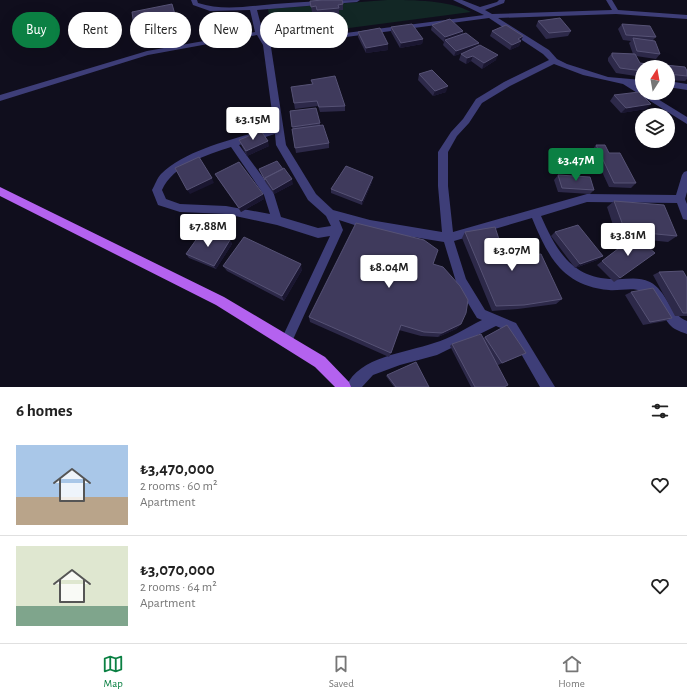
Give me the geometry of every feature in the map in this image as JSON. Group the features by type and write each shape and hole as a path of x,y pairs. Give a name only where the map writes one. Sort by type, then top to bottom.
{"main road":[{"path":"0,191 220,301 320,362 344,387"}],"street":[{"path":"194,0 195,4 210,9 253,8 322,1 357,0"},
{"path":"456,0 481,10 546,52 554,61 572,69 626,83 635,83"},
{"path":"481,10 486,5 498,5 502,2 502,0"},
{"path":"609,0 616,12"},
{"path":"0,98 147,53 259,33 253,8"},
{"path":"348,34 489,16 616,12 676,15 687,17"},
{"path":"267,48 281,145 312,197 330,213 338,230"},
{"path":"548,387 512,327 481,314 461,281 448,238 443,186 443,152 454,134 466,121 479,101 507,84 554,61"},
{"path":"626,83 687,121"},
{"path":"675,85 687,87"},
{"path":"279,129 197,157 175,168 163,178 157,190 162,202 180,208 226,210 277,220 318,233 338,230"},
{"path":"234,144 269,194 277,220"},
{"path":"687,175 680,199 687,216"},
{"path":"330,213 370,225 448,238 587,198 680,199"},
{"path":"535,213 544,236 558,257 574,274 592,282 614,286 630,283 645,286 655,293 676,323 687,328"},
{"path":"286,342 338,230"},
{"path":"353,387 369,370 400,359 437,349 496,320"}],"green space":[{"path":"387,0 442,3 471,12 348,28 348,12 269,12 268,9"}],"building":[{"path":"342,0 343,4 338,5 339,8 317,10 316,6 311,7 310,1"},
{"path":"172,4 174,12 132,12"},
{"path":"560,18 571,31 549,33 538,21"},
{"path":"450,19 463,31 445,37 432,25"},
{"path":"412,24 423,39 401,43 391,27"},
{"path":"622,24 650,26 656,37 626,35"},
{"path":"506,25 523,36 518,39 521,41 512,45 492,31"},
{"path":"380,28 388,44 366,48 358,32"},
{"path":"466,33 479,43 456,51 445,40"},
{"path":"633,38 655,41 660,54 637,51"},
{"path":"480,45 498,55 484,63 473,56 467,58 461,54"},
{"path":"612,53 635,54 638,60 635,60 635,70 620,68 612,56"},
{"path":"675,66 685,67 687,76 675,75"},
{"path":"432,70 448,86 435,91 419,74"},
{"path":"335,76 345,106 319,107 317,101 294,103 291,87 313,84 311,80"},
{"path":"635,92 635,100 647,100 651,104 626,108 614,95"},
{"path":"316,108 320,123 292,127 290,111"},
{"path":"323,125 329,143 295,148 292,129"},
{"path":"261,131 268,141 246,151 239,140"},
{"path":"596,145 605,145 609,153 620,153 636,183 614,183"},
{"path":"199,157 212,178 187,190 175,168"},
{"path":"277,161 283,169 265,178 265,180 259,169"},
{"path":"239,162 263,194 239,208 215,174"},
{"path":"346,166 373,177 362,201 331,189"},
{"path":"284,168 292,179 273,190 265,178"},
{"path":"558,175 590,177 594,190 562,188"},
{"path":"614,201 664,205 677,236 625,231"},
{"path":"356,223 424,240 438,250 433,264 443,267 460,286 468,300 466,313 461,324 442,333 424,332 401,325 391,353 309,317"},
{"path":"578,225 603,256 580,264 555,232"},
{"path":"495,227 505,258 541,254 562,299 524,305 496,306 465,232"},
{"path":"203,230 230,240 214,266 186,254"},
{"path":"635,236 655,253 620,278 602,261"},
{"path":"244,237 301,264 282,296 223,266"},
{"path":"683,271 687,278 687,313 683,313 659,272"},
{"path":"653,288 672,318 650,322 631,292"},
{"path":"507,325 526,353 502,363 485,337"},
{"path":"481,334 508,385 504,387 475,387 452,344"},
{"path":"416,362 429,387 396,387 387,375"}]}
